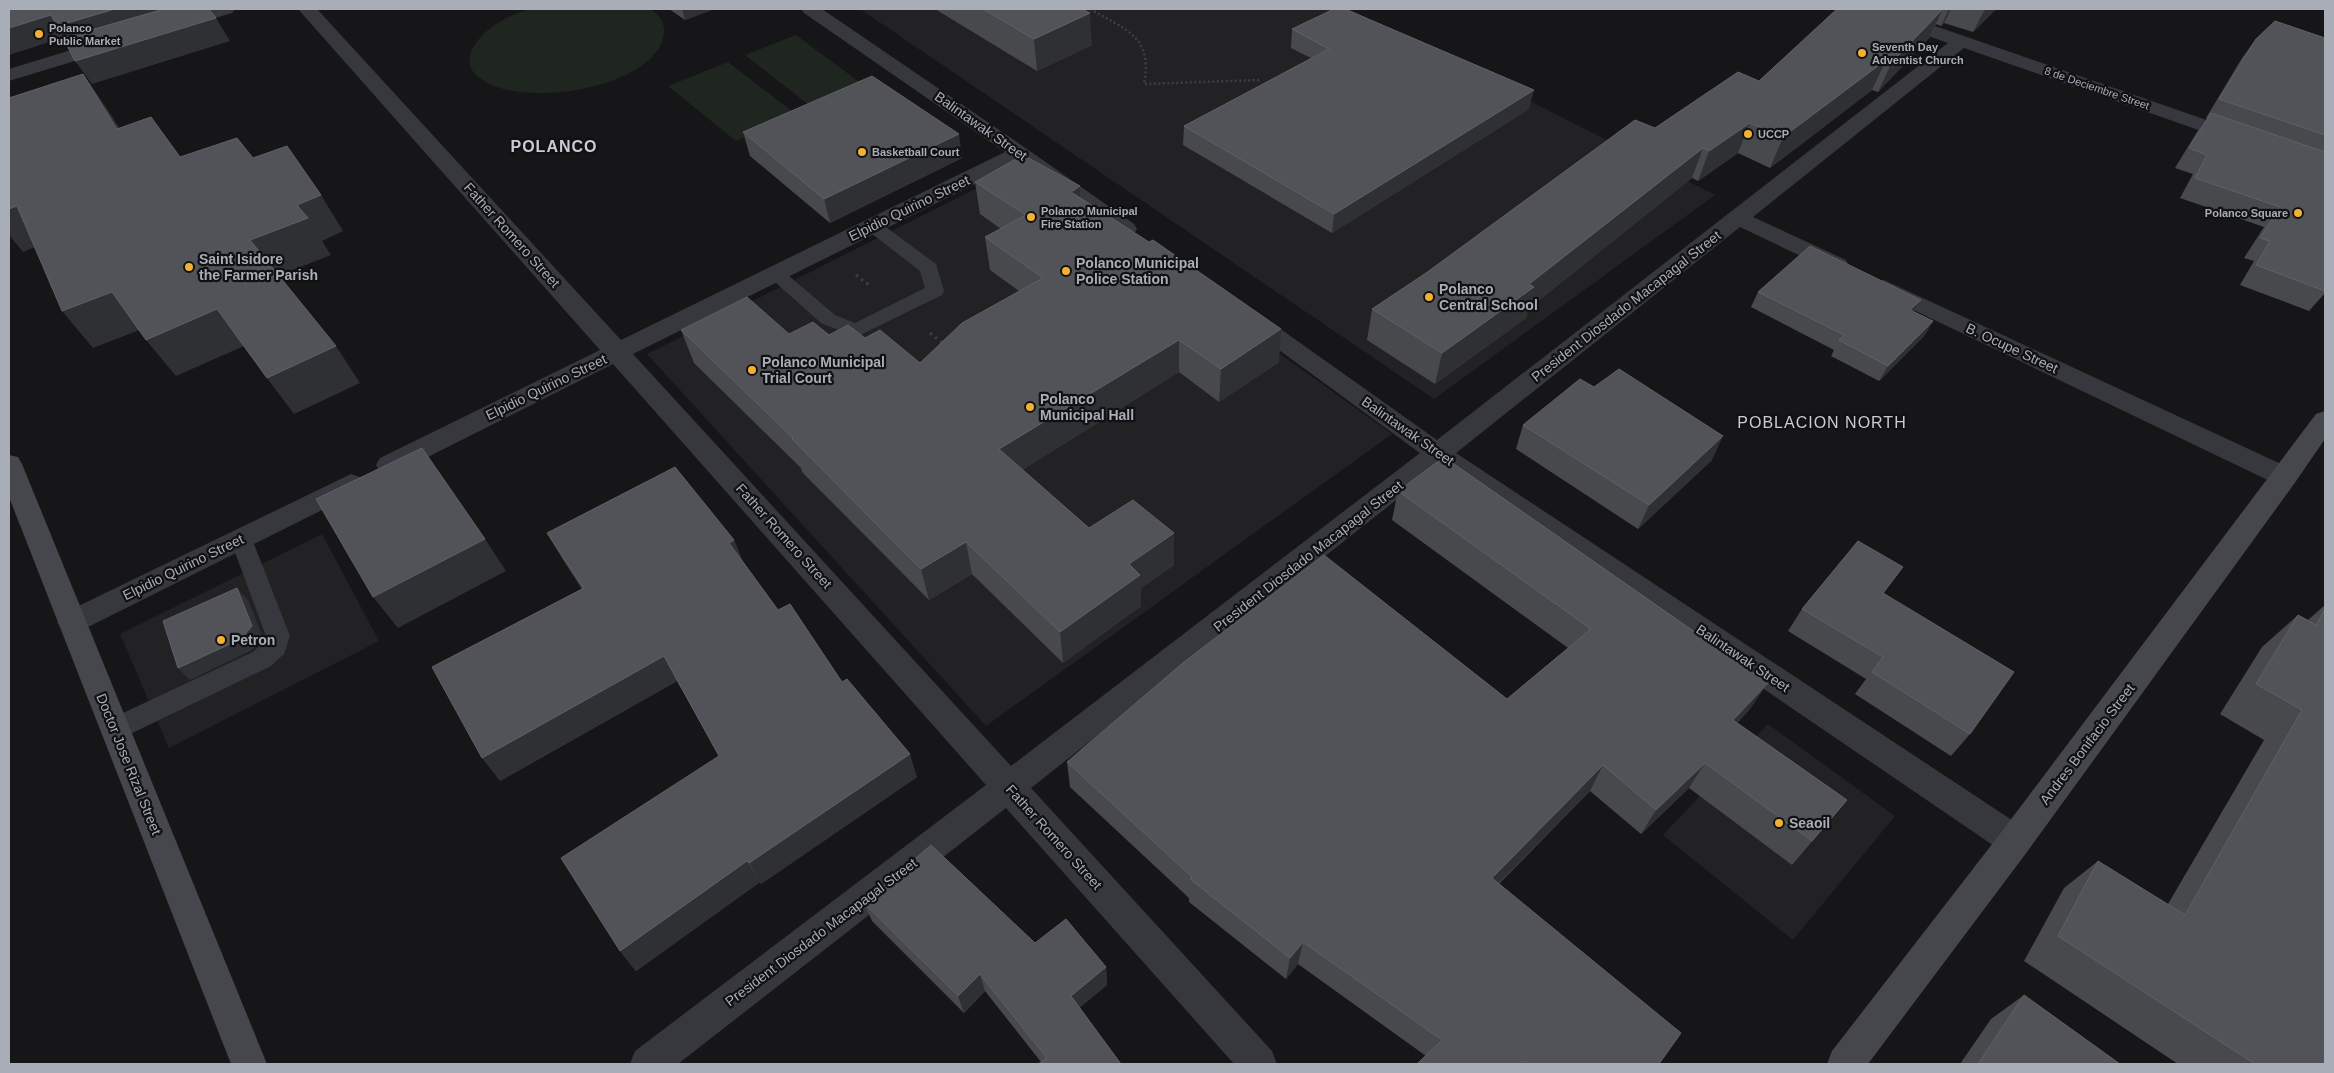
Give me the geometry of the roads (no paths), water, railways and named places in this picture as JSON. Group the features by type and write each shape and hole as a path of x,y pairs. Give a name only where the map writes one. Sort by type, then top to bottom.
{"main road":[{"name":"Andres Bonifacio Street","path":"1844,1064 2015,841 2285,477 2325,420"},
{"name":"Doctor Jose Rizal Street","path":"9,464 249,1064"}],"street":[{"path":"160,29 226,9"},
{"name":"Father Romero Street","path":"307,9 1259,1064"},
{"name":"Balintawak Street","path":"810,9 1020,153 1149,246"},
{"name":"8 de Deciembre Street","path":"1869,9 2251,142"},
{"path":"9,75 122,41"},
{"name":"President Diosdado Macapagal Street","path":"648,1064 1010,788 1439,454 1962,41"},
{"name":"Elpidio Quirino Street","path":"72,622 1020,153"},
{"name":"B. Ocupe Street","path":"1738,218 2285,477"},
{"name":"Balintawak Street","path":"1229,303 1439,454 2015,841"}],"lane":[{"path":"775,274 828,319 856,331 935,291 929,268 873,226"},
{"path":"115,729 262,659 275,647 278,636 241,538"}],"place":[{"name":"Polanco Public Market","path":"39,34"},
{"name":"Seventh Day Adventist Church","path":"1862,53"},
{"name":"UCCP","path":"1748,134"},
{"name":"Basketball Court","path":"862,152"},
{"name":"Polanco Square","path":"2298,213"},
{"name":"Polanco Municipal Fire Station","path":"1031,217"},
{"name":"Saint Isidore the Farmer Parish","path":"189,267"},
{"name":"Polanco Municipal Police Station","path":"1066,271"},
{"name":"Polanco Central School","path":"1429,297"},
{"name":"Polanco Municipal Trial Court","path":"752,370"},
{"name":"Polanco Municipal Hall","path":"1030,407"},
{"name":"Petron","path":"221,640"},
{"name":"Seaoil","path":"1779,823"}],"district":[{"name":"POLANCO","path":"554,146"},
{"name":"POBLACION NORTH","path":"1822,422"}]}
